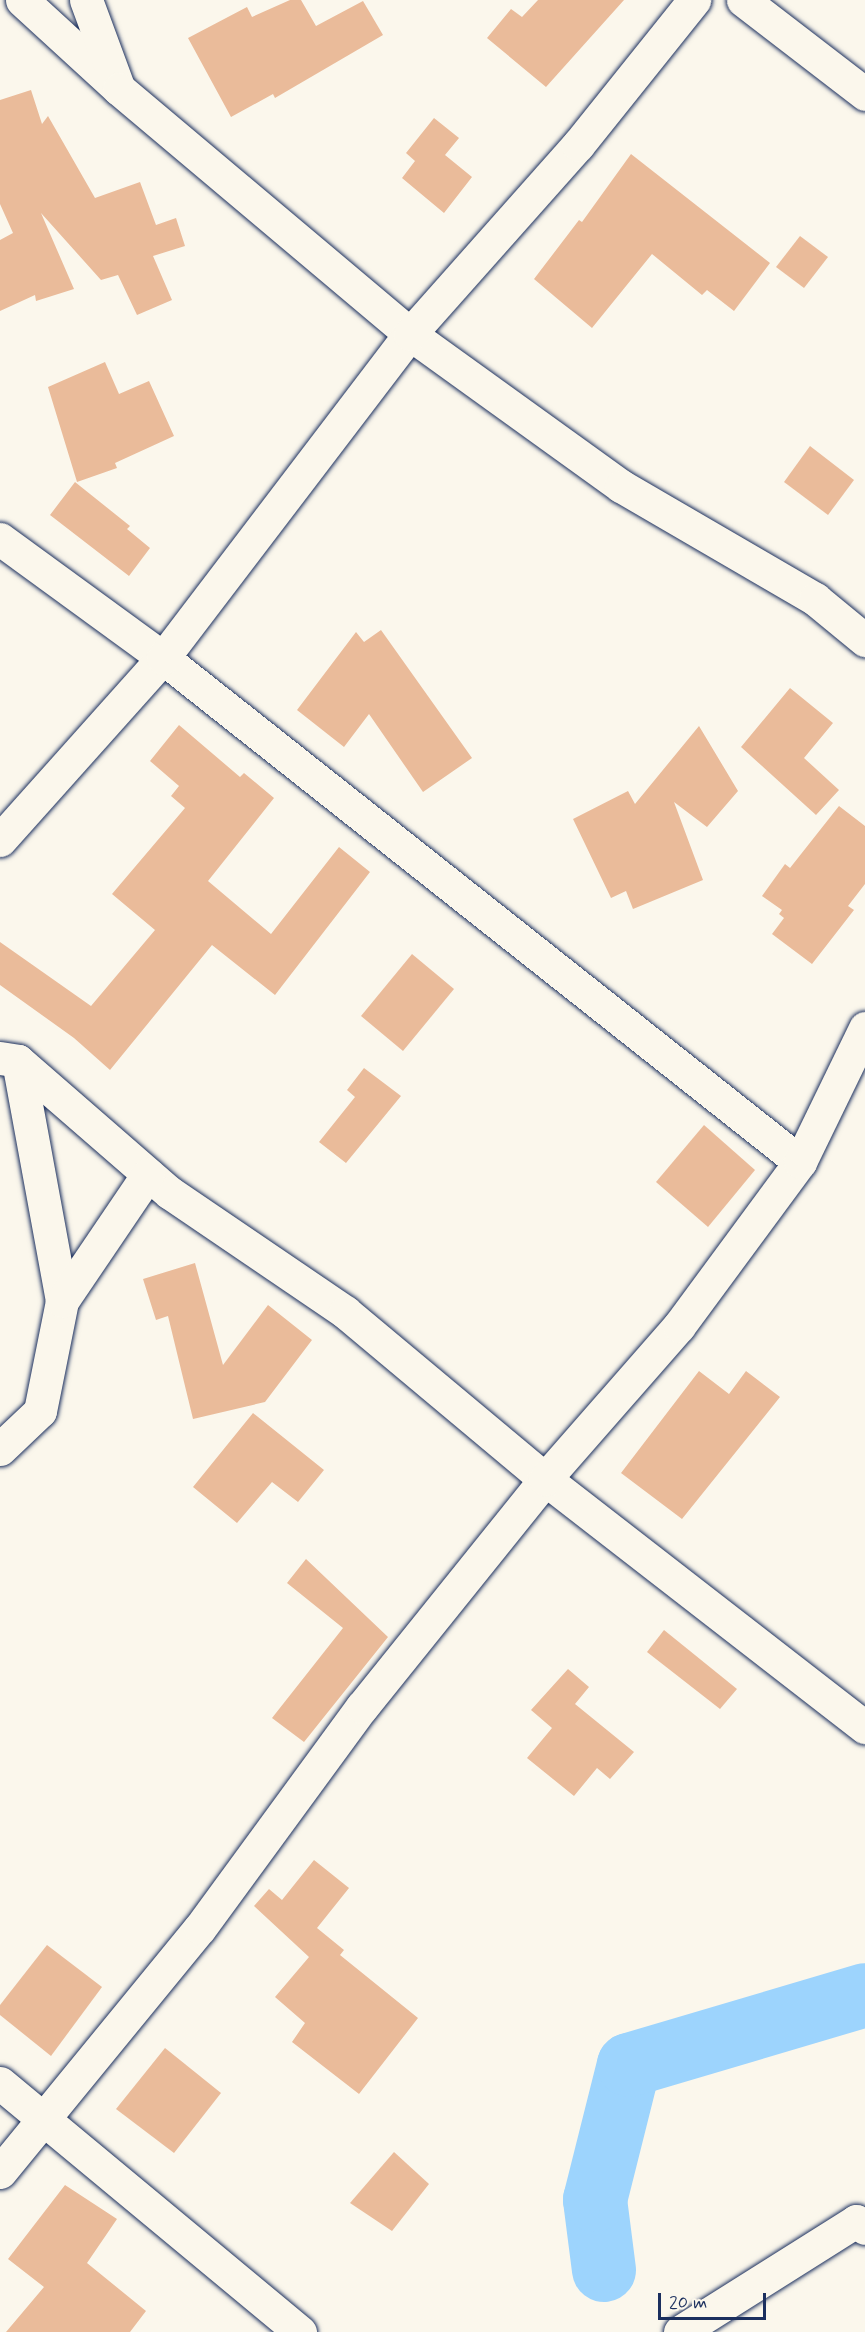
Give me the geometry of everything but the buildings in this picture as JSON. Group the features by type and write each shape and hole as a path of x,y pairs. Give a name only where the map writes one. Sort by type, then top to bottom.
{"street":[{"path":"22,0 119,89 410,334 621,486 815,599 865,640"},
{"path":"86,0 119,89"},
{"path":"0,840 163,658 410,334 578,145 694,0"},
{"path":"743,0 865,94"},
{"path":"0,539 163,658 800,1162"},
{"path":"0,2172 41,2117 200,1928 362,1707 545,1479 679,1326 800,1162 865,1028"},
{"path":"9,1060 170,1193 345,1312 545,1479 865,1727"},
{"path":"9,1060 62,1301"},
{"path":"0,1449 40,1411 62,1301 148,1174"},
{"path":"0,2083 300,2332"},
{"path":"680,2332 862,2220"}],"waterway":[{"path":"604,2270 595,2200 629,2065 865,1995"}]}
